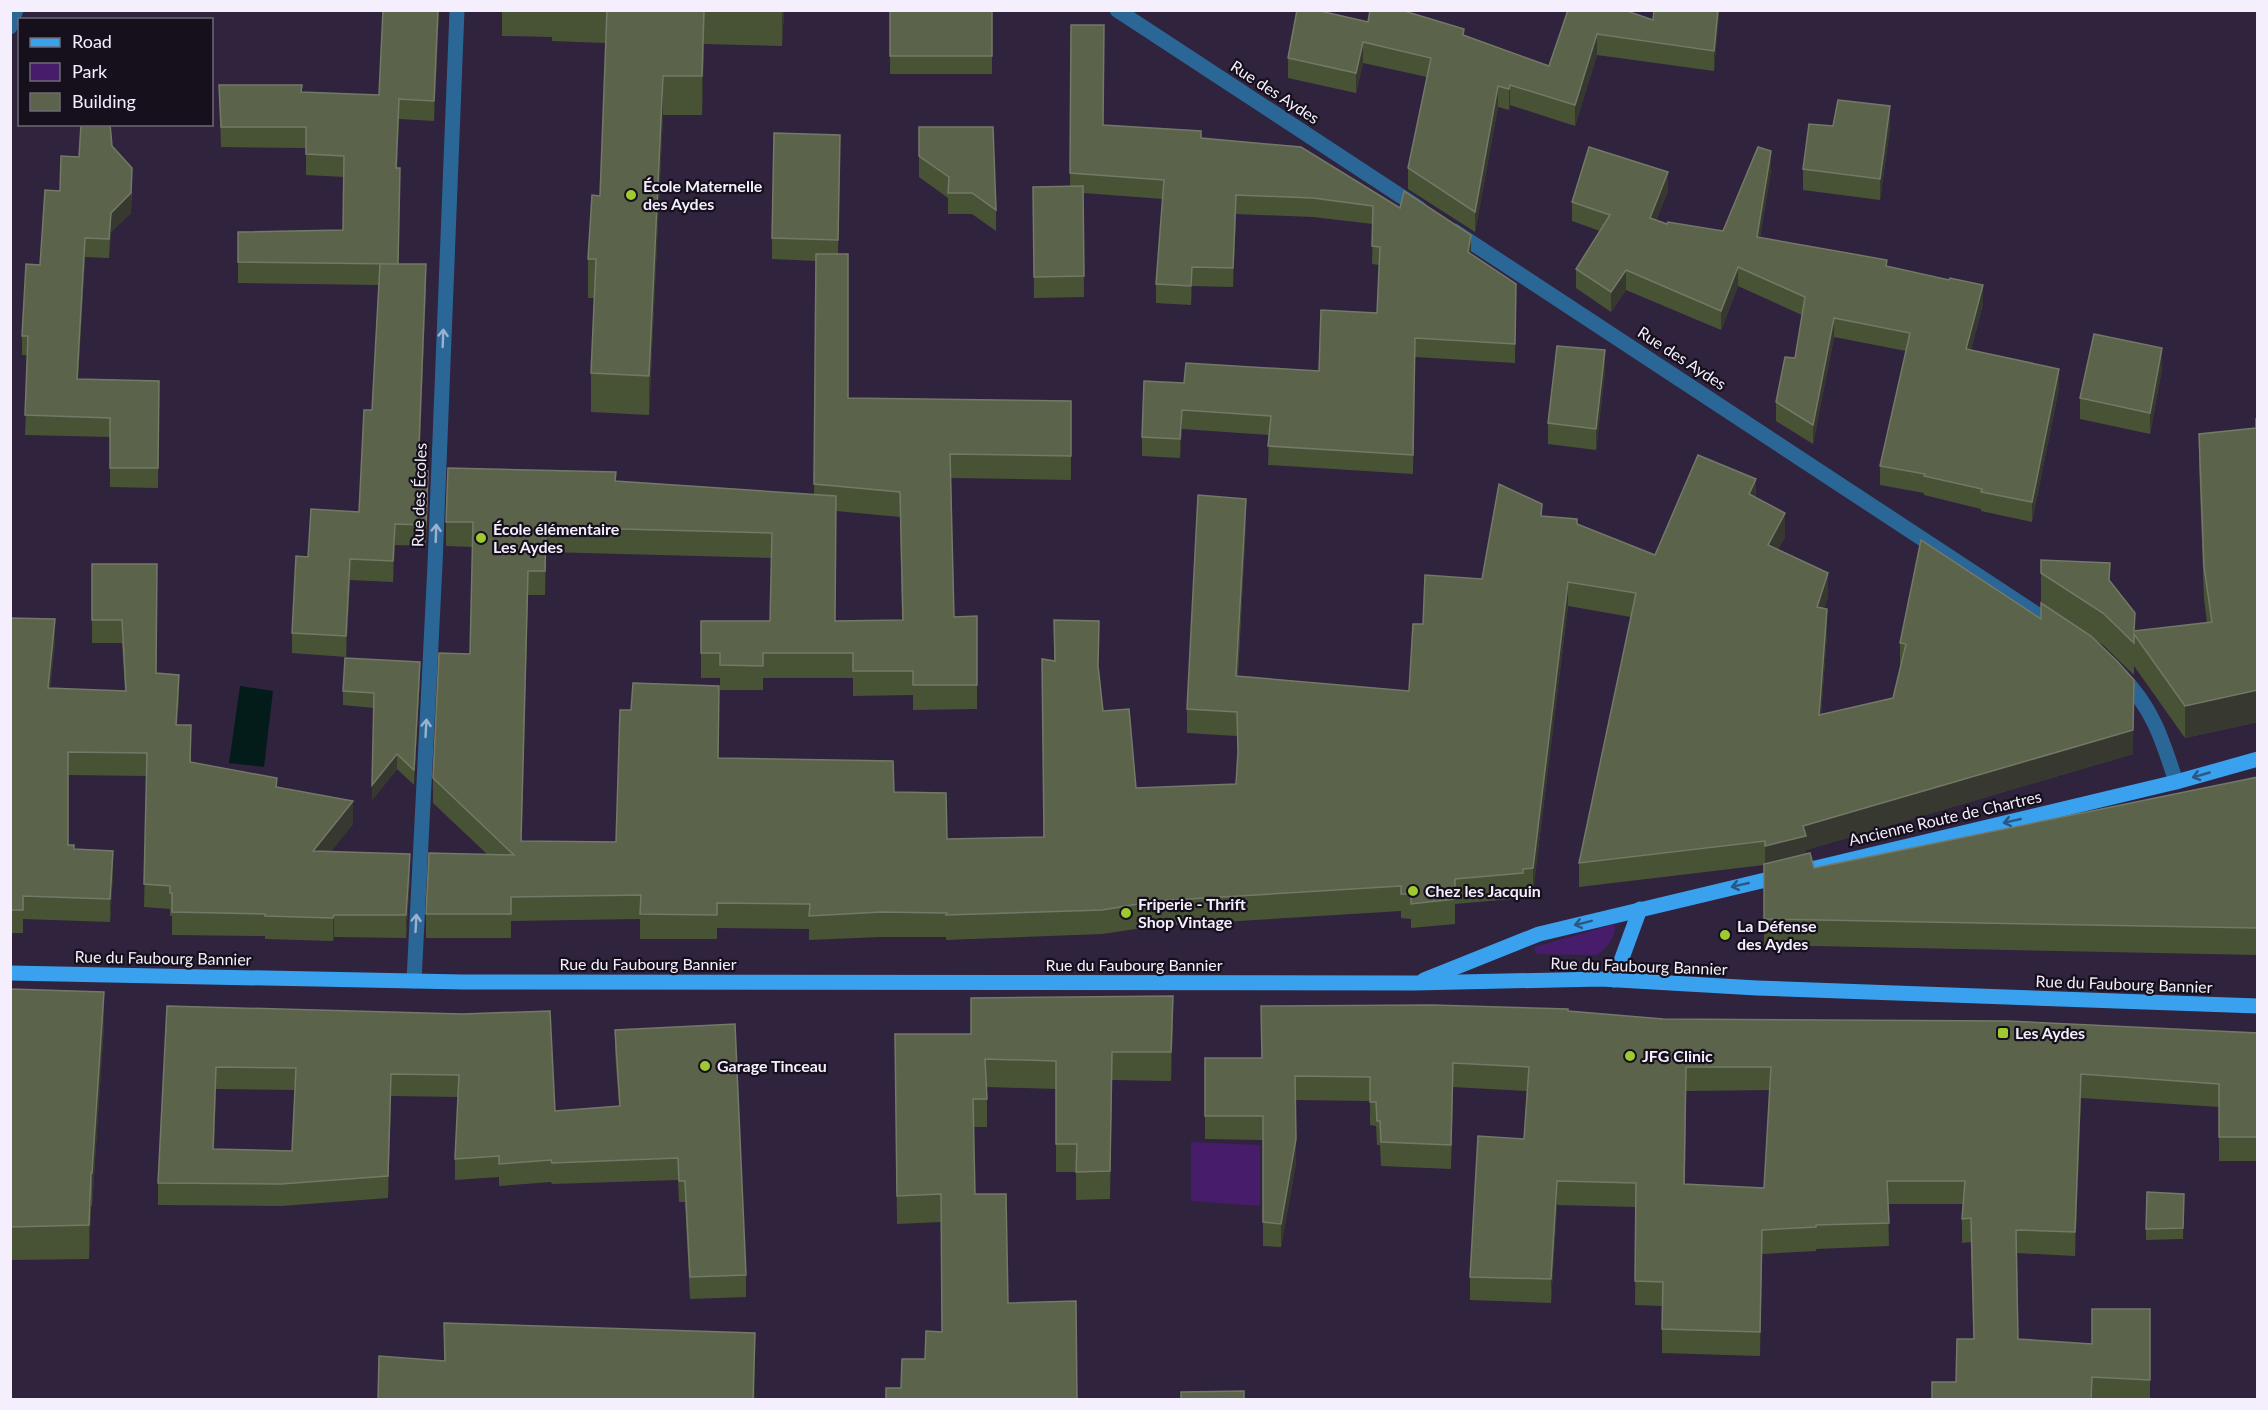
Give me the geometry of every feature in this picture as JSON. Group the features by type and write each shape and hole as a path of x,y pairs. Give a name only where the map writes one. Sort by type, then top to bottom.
{"main road":[{"name":"Ancienne Route de Chartres","path":"1415,983 1539,934 2176,782 2258,759"},
{"path":"1614,980 1640,909"},
{"name":"Rue du Faubourg Bannier","path":"10,973 414,981 1415,983 1614,980 1757,988 2258,1006"}],"street":[{"path":"10,27 16,10"},
{"name":"Rue des Écoles","path":"414,981 435,565 457,10"},
{"name":"Rue des Aydes","path":"1117,10 2067,634"},
{"path":"2112,668 2134,689 2147,707 2164,744 2176,782"}],"green space":[{"path":"1615,924 1610,942 1597,955 1536,954 1534,947"},
{"path":"1191,1142 1260,1145 1260,1206 1191,1201"}],"shaded area":[{"path":"240,686 273,691 264,767 229,763"}],"building":[{"path":"383,10 438,10 434,101 399,99 396,168 400,168 398,264 426,264 418,471 428,471 426,525 395,524 393,561 350,559 346,636 292,633 296,556 308,557 311,509 359,512 364,410 372,410 380,264 397,264 238,262 238,232 343,230 344,156 306,154 306,127 221,127 219,85 302,85 301,92 379,95"},
{"path":"607,10 704,10 702,76 663,76 649,376 591,373 596,259 588,259 592,195 600,196"},
{"path":"890,10 992,10 992,56 890,56"},
{"path":"1297,10 1316,10 1368,22 1370,10 1401,10 1464,29 1463,35 1549,66 1568,10 1624,10 1653,20 1654,10 1718,10 1714,51 1597,34 1575,105 1510,85 1509,89 1498,86 1475,212 1408,168 1431,58 1363,42 1356,73 1288,58"},
{"path":"1071,25 1104,25 1103,125 1201,131 1201,138 1301,147 1400,208 1404,191 1471,235 1468,252 1516,284 1515,344 1415,338 1413,455 1268,446 1271,416 1182,410 1180,439 1142,437 1144,381 1184,383 1186,363 1319,371 1321,310 1377,313 1380,247 1372,246 1373,206 1313,198 1236,195 1233,268 1192,267 1191,286 1156,284 1164,180 1070,173"},
{"path":"1838,100 1890,106 1880,179 1803,169 1809,124 1833,126"},
{"path":"81,126 110,126 112,146 132,168 131,193 111,213 109,239 85,238 77,379 159,381 158,468 110,468 110,418 25,415 28,336 22,336 26,264 40,265 45,190 60,191 61,156 79,157"},
{"path":"919,127 993,127 996,210 972,193 948,193 949,177 919,156"},
{"path":"774,133 840,135 838,240 772,238"},
{"path":"1589,147 1668,172 1650,218 1667,224 1668,222 1723,231 1758,147 1771,151 1757,237 1887,260 1886,266 1983,285 1966,349 2059,369 2032,502 1981,492 1982,489 1924,476 1925,474 1880,466 1910,333 1834,318 1813,425 1776,402 1785,357 1795,358 1805,297 1738,267 1721,311 1626,270 1611,292 1576,269 1610,215 1572,202"},
{"path":"1083,186 1084,276 1034,277 1033,187"},
{"path":"816,254 848,254 848,398 1071,401 1071,456 950,454 954,617 977,616 977,685 913,685 913,671 853,671 853,653 763,653 763,666 720,665 720,653 701,653 701,621 770,621 772,533 546,527 545,571 528,571 521,841 616,842 620,710 631,710 633,683 719,686 718,758 893,761 894,792 946,793 947,839 1044,837 1042,659 1055,661 1054,620 1099,621 1098,666 1103,711 1129,709 1136,788 1236,784 1237,712 1187,709 1198,495 1246,499 1236,676 1409,691 1413,624 1423,624 1425,575 1482,579 1499,484 1542,504 1541,516 1577,519 1577,524 1655,555 1698,455 1756,479 1749,494 1785,513 1768,545 1828,573 1817,607 1827,609 1819,715 1893,698 1906,644 1900,643 1921,540 2041,619 2041,603 2091,636 2134,680 2133,730 1803,826 1806,836 1765,846 1765,841 1579,863 1636,593 1568,582 1533,868 1523,869 1523,873 1455,879 1455,899 1411,904 1411,894 1401,894 1401,886 1156,901 1102,910 946,915 947,913 881,912 809,916 810,904 717,903 717,915 640,914 641,895 511,897 511,914 426,914 429,853 514,855 433,778 439,653 470,654 473,522 446,522 448,468 616,472 615,481 836,496 835,621 903,620 900,492 814,484"},
{"path":"2094,334 2162,348 2150,413 2080,398"},
{"path":"1557,346 1605,350 1596,429 1548,423"},
{"path":"2256,419 2258,419 2258,690 2185,706 2134,634 2134,643 2103,613 2041,573 2041,560 2110,563 2109,580 2135,613 2134,631 2212,622 2204,567 2199,434 2256,428"},
{"path":"92,564 157,564 156,673 179,675 176,725 191,725 190,762 277,778 276,787 353,801 313,851 410,854 406,915 334,915 333,918 172,912 170,886 144,884 147,753 68,752 68,845 74,845 74,849 113,851 110,899 23,896 23,910 10,910 10,618 55,619 48,688 126,691 122,620 92,620"},
{"path":"345,658 420,662 414,770 397,754 372,785 374,693 343,691"},
{"path":"2258,777 2258,928 1764,919 1764,864 1810,853 1814,868"},
{"path":"10,989 104,992 89,1225 10,1227"},
{"path":"1173,996 1171,1052 1112,1052 1110,1171 1076,1172 1077,1144 1056,1144 1056,1061 985,1059 987,1099 973,1099 975,1194 1006,1194 1008,1303 1076,1301 1077,1400 886,1400 886,1388 901,1388 902,1359 925,1359 926,1331 942,1332 941,1194 897,1196 895,1034 971,1034 971,998"},
{"path":"1432,1005 1568,1009 1568,1011 1663,1019 2008,1021 2258,1033 2258,1137 2219,1137 2219,1084 2081,1074 2075,1232 2016,1230 2018,1339 2092,1344 2092,1309 2150,1309 2150,1380 2092,1377 2091,1400 1932,1400 1932,1382 1956,1382 1957,1339 1974,1339 1971,1218 1962,1219 1965,1181 1887,1181 1889,1223 1816,1225 1816,1227 1762,1230 1760,1332 1662,1329 1663,1282 1635,1281 1636,1183 1557,1181 1551,1279 1470,1277 1478,1136 1524,1139 1529,1067 1453,1063 1451,1145 1381,1142 1376,1102 1370,1102 1370,1077 1295,1076 1296,1139 1281,1224 1263,1222 1263,1116 1205,1116 1205,1058 1262,1058 1261,1006","holes":["1686,1067 1771,1067 1764,1188 1684,1184"]},
{"path":"167,1006 462,1014 550,1011 555,1111 620,1106 615,1030 735,1024 746,1275 690,1277 685,1181 679,1181 678,1158 552,1163 551,1160 499,1164 499,1156 455,1159 459,1075 391,1074 388,1176 281,1184 158,1183","holes":["216,1067 296,1068 292,1151 213,1149"]},
{"path":"2147,1192 2184,1194 2183,1228 2146,1229"},
{"path":"444,1323 755,1333 753,1400 378,1400 379,1356 445,1361"},
{"path":"1244,1391 1244,1400 1181,1400 1181,1392"}],"place":[{"name":"École Maternelle des Aydes","path":"631,195"},
{"name":"École élémentaire Les Aydes","path":"481,538"},
{"name":"Chez les Jacquin","path":"1413,891"},
{"name":"Friperie - Thrift Shop Vintage","path":"1126,913"},
{"name":"La Défense des Aydes","path":"1725,935"},
{"name":"Les Aydes","path":"2003,1033"},
{"name":"JFG Clinic","path":"1630,1056"},
{"name":"Garage Tinceau","path":"705,1066"}]}
